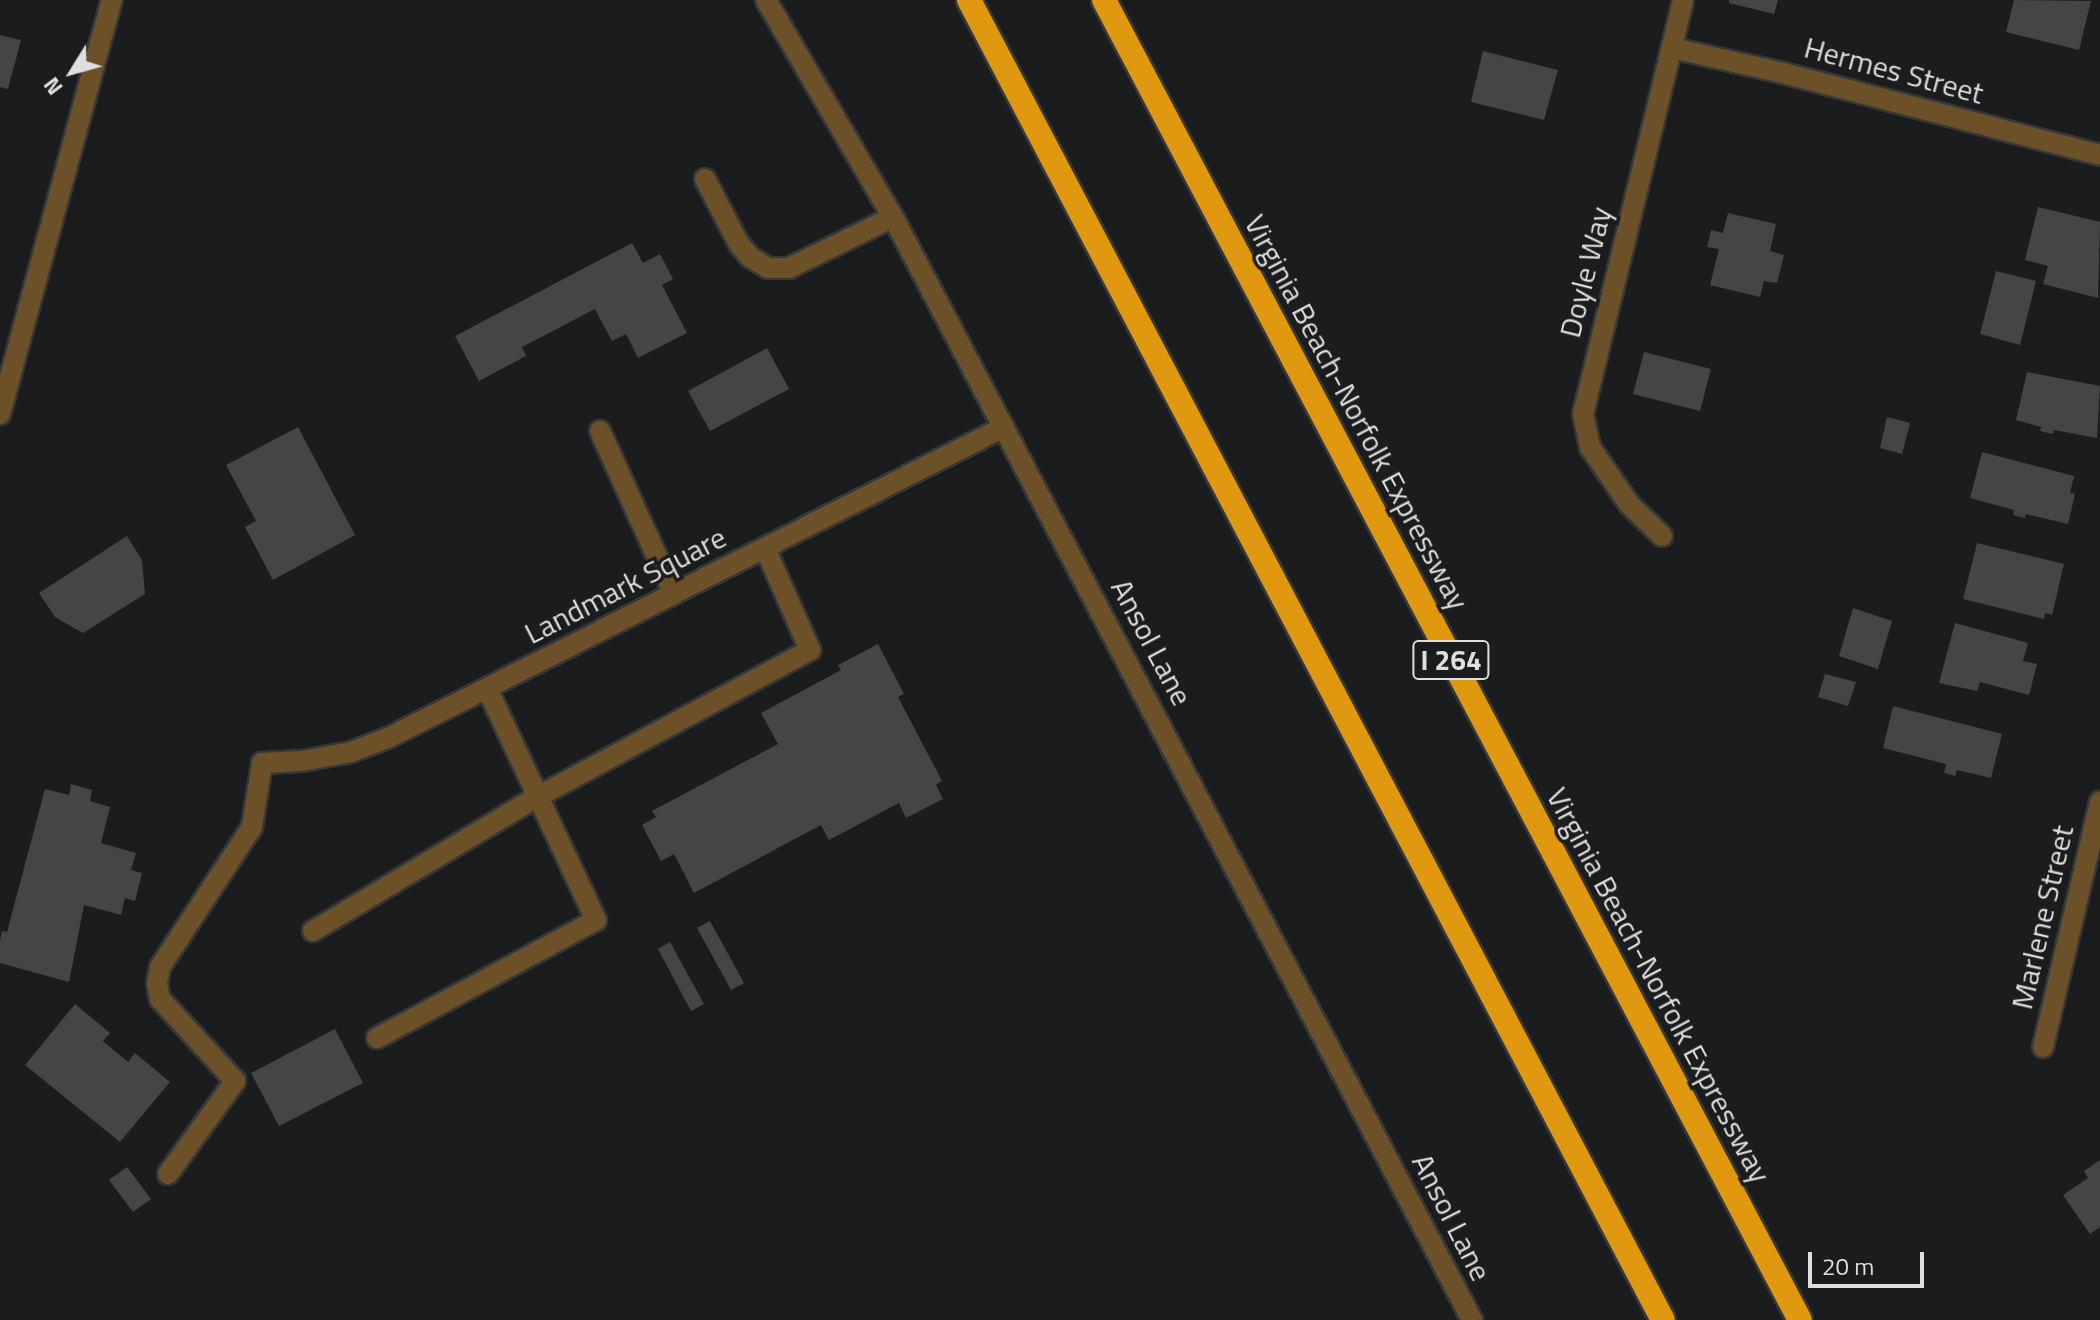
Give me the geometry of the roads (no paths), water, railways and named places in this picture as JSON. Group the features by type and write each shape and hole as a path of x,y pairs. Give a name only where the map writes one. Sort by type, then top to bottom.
{"highway":[{"path":"969,0 1663,1320"},
{"name":"Virginia Beach-Norfolk Expressway","path":"1104,0 1800,1320"}],"street":[{"path":"0,414 112,0"},
{"name":"Ansol Lane","path":"766,0 893,217 1472,1320"},
{"name":"Doyle Way","path":"1662,536 1629,504 1590,447 1583,414 1683,0"},
{"name":"Hermes Street","path":"1672,48 1783,73 2100,155"},
{"path":"705,179 739,244 750,257 768,268 789,268 893,217"},
{"name":"Landmark Square","path":"168,1174 235,1081 160,999 157,983 160,967 252,827 262,763 302,761 351,752 388,738 1004,427"},
{"path":"600,431 674,594"},
{"path":"313,931 539,796 810,650 765,548"},
{"path":"377,1038 596,920 487,688"},
{"name":"Marlene Street","path":"2043,1047 2100,802"}]}
